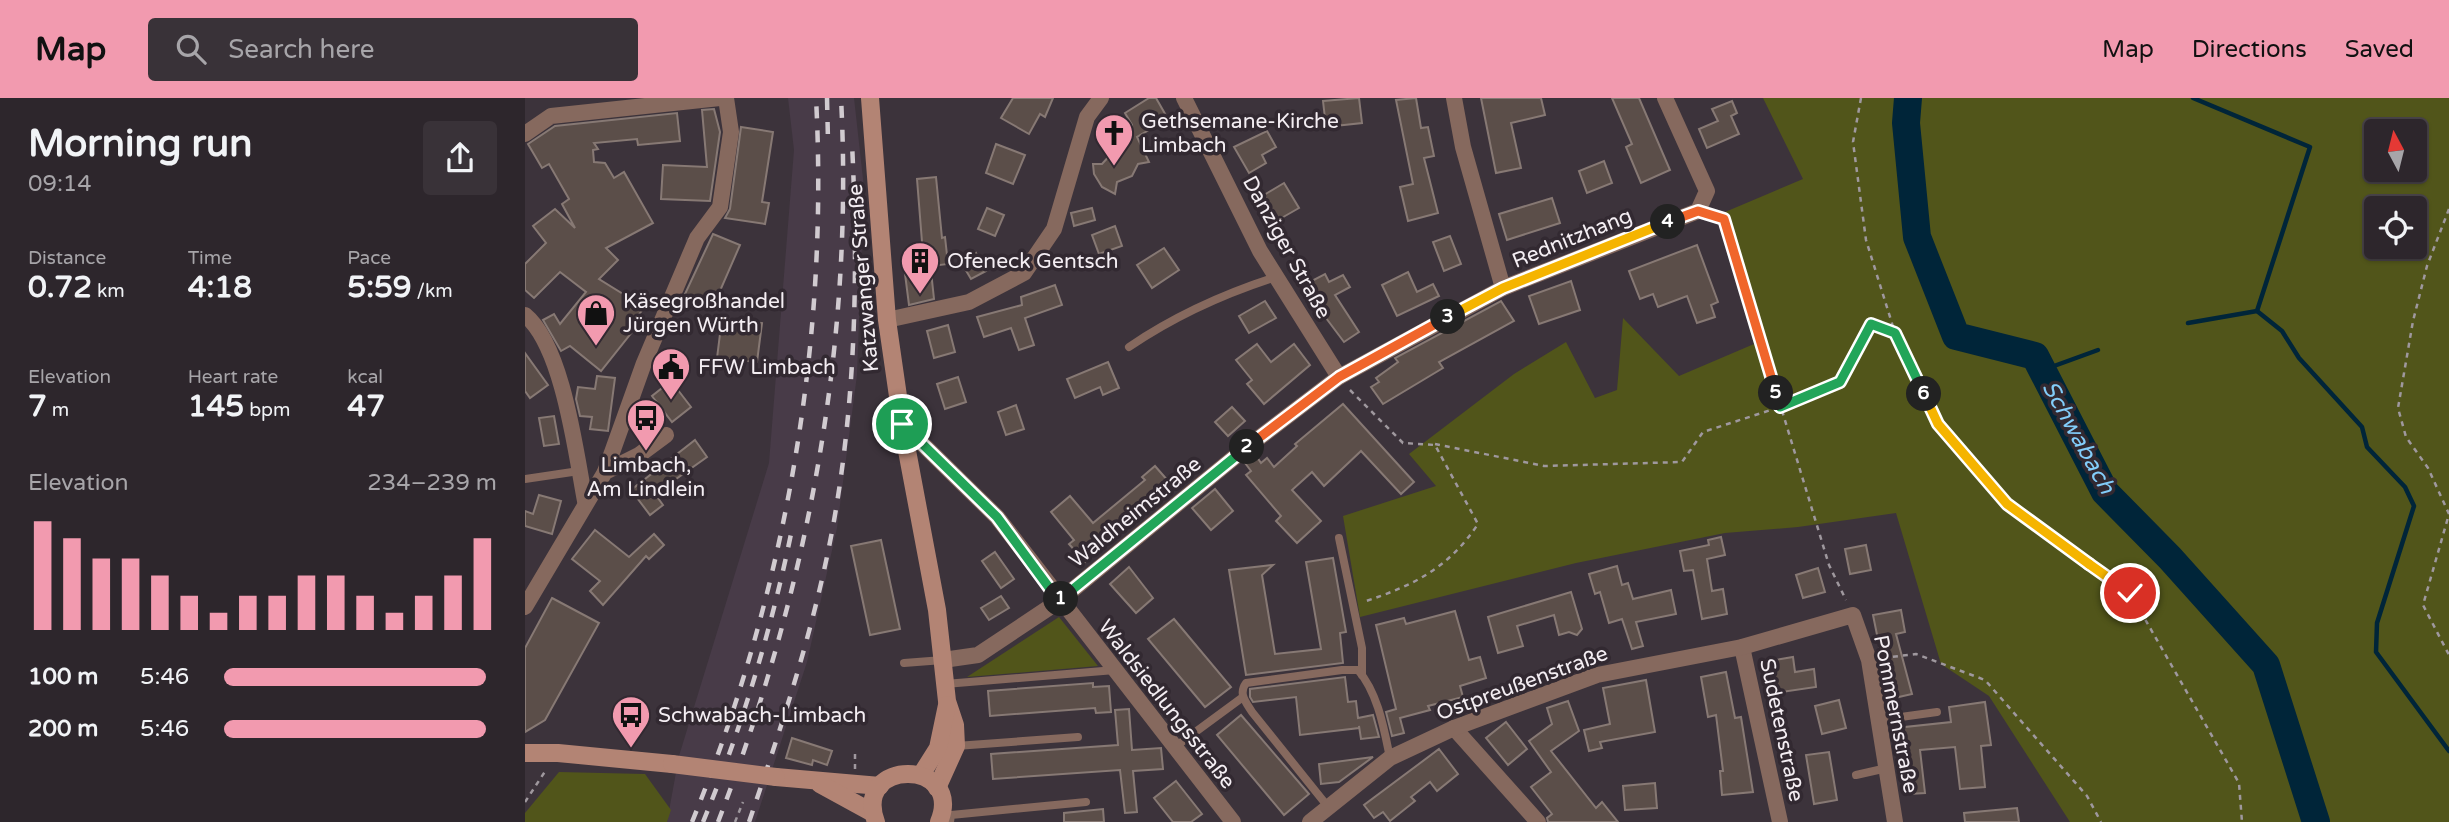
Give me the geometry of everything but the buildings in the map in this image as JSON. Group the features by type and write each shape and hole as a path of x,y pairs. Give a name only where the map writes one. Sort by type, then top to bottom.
{"main road":[{"name":"Katzwanger Straße","path":"870,98 887,320 902,424 943,660 946,693 955,725 956,746"},
{"name":"Katzwanger Straße","path":"921,775 937,748 946,693"},
{"path":"937,788 956,746"},
{"path":"525,753 558,753 817,782 880,786"},
{"path":"874,817 873,799 880,786 891,776 906,772 921,775 937,788 942,799 939,822"},
{"path":"817,782 874,817"}],"street":[{"path":"525,134 551,116 720,98"},
{"path":"525,607 585,501 605,472 645,363 697,238 720,207 731,132 726,98"},
{"path":"887,320 969,302 1024,273 1054,229 1087,117 1101,98"},
{"name":"Danziger Straße","path":"1185,98 1260,251 1342,381"},
{"path":"1454,98 1463,147 1503,288"},
{"path":"1665,98 1707,191 1698,211"},
{"name":"Rednitzhang","path":"1503,288 1698,211"},
{"name":"Waldheimstraße","path":"943,660 978,655 1059,601 1247,447 1342,381 1503,288"},
{"path":"525,315 532,321 554,365 569,411 585,501"},
{"name":"Waldsiedlungsstraße","path":"902,424 997,517 1059,601 1233,822"},
{"path":"605,472 639,455 666,435"},
{"name":"Ostpreußenstraße","path":"1310,822 1390,758 1454,728 1597,675 1742,646 1853,615"},
{"name":"Pommernstraße","path":"1853,615 1869,660 1895,822"},
{"name":"Sudetenstraße","path":"1742,646 1780,822"},
{"path":"1454,728 1538,822"}],"lane":[{"path":"1129,347 1214,299 1276,277"},
{"path":"525,479 579,471"},
{"path":"1339,538 1362,648 1362,675"},
{"path":"904,663 943,660"},
{"path":"946,693 1115,670"},
{"path":"1329,808 1243,697 1244,687 1252,681 1358,670 1381,719 1390,758"},
{"path":"1175,747 1243,697"},
{"path":"1879,720 1937,712"},
{"path":"956,746 1078,737"},
{"path":"1856,775 1887,768"},
{"path":"950,822 951,815 1086,802"}],"path":[{"path":"1861,98 1853,142 1867,240 1895,333 1938,424 2007,504 2130,593 2239,783 2242,822"},
{"path":"2449,209 2427,265 2413,321 2398,408 2406,438 2428,468 2449,514 2423,605 2449,655"},
{"path":"1698,211 1724,219 1829,565 1853,615"},
{"path":"1435,444 1544,466 1682,462 1703,432 1780,407 1840,382 1871,324 1895,333"},
{"path":"1342,381 1368,411 1403,443 1435,445 1478,524 1461,549 1411,586 1353,606"},
{"path":"1869,660 1916,654 1985,680 2087,796 2101,822"},
{"path":"855,751 855,771"},
{"path":"525,802 558,753"},
{"path":"735,822 743,802"}],"shaded area":[{"path":"788,98 854,98 864,188 857,375 837,528 807,662 755,822 667,822 679,756 769,463 794,150"}],"green space":[{"path":"1763,98 2449,98 2449,822 2070,822 1989,696 1941,664 1896,513 1798,527 1725,533 1576,563 1360,617 1343,516 1436,486 1409,454 1514,374 1566,342 1595,398 1617,390 1623,318 1679,376 1754,344 1718,215 1803,179"},
{"path":"1059,617 1098,666 967,677"},
{"path":"559,772 645,774 671,810 667,822 525,822 525,813"}],"waterway":[{"name":"Schwabach","path":"1908,98 1906,123 1917,237 1956,336 2035,356 2105,492 2170,558 2266,665 2316,822"},
{"path":"2193,98 2310,147 2257,311"},
{"path":"2188,323 2257,311 2282,331 2299,358 2362,427 2367,447 2405,487 2414,506 2377,623 2376,652 2449,751"},
{"path":"2043,370 2098,350"}],"railway":[{"path":"692,822 725,736 752,647 776,558 794,467 807,375 815,283 818,190 816,98"},
{"path":"827,98 828,141"},
{"path":"718,822 777,647 818,466 840,283 843,191 841,98"},
{"path":"749,822 810,628 829,549 843,464 854,327 852,143"},
{"path":"703,822 754,680 791,534"}],"place":[{"name":"Gethsemane-Kirche Limbach","path":"1114,167"},
{"name":"Ofeneck Gentsch","path":"920,295"},
{"name":"Käsegroßhandel Jürgen Würth","path":"596,347"},
{"name":"FFW Limbach","path":"671,401"},
{"name":"Limbach, Am Lindlein","path":"646,452"},
{"name":"Schwabach-Limbach","path":"631,749"}],"route":[{"path":"902,424 997,517 1059,601 1247,447 1339,377 1503,288 1698,211 1724,219 1780,407 1840,382 1871,324 1895,333 1938,424 2007,504 2130,593"}]}
